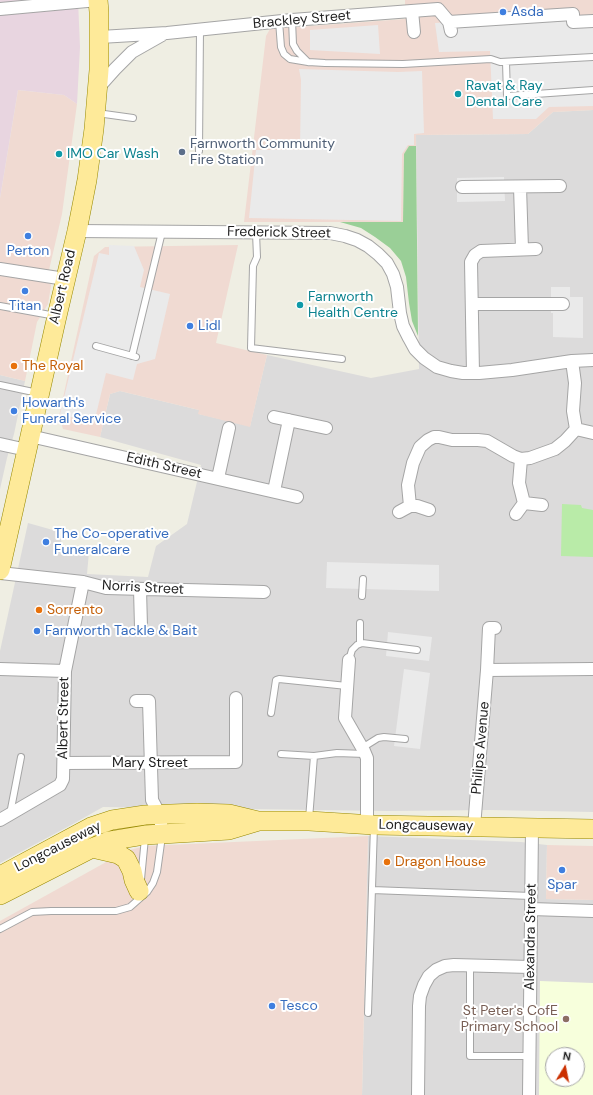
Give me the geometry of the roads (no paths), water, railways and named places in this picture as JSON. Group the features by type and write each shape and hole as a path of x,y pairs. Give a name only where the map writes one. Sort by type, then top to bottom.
{"main road":[{"name":"Albert Road","path":"0,572 39,393 77,231 91,154 100,61 98,0"},
{"name":"Longcauseway","path":"0,876 91,827 112,820 153,819 197,813 228,814 259,821 593,829"},
{"name":"Longcauseway","path":"0,895 153,819"},
{"path":"92,848 118,854 126,860 132,871 139,895"},
{"path":"0,887 31,879"},
{"path":"0,905 12,898 31,879"}],"street":[{"path":"0,9 98,0"},
{"name":"Brackley Street","path":"100,37 167,33 279,21 438,9 450,26 572,14 573,22 593,21"},
{"path":"412,11 414,32"},
{"name":"Brackley Street","path":"98,88 132,52 167,33"},
{"path":"520,186 522,249"},
{"path":"462,187 560,186"},
{"name":"Frederick Street","path":"77,231 330,233 351,238 368,246 378,254 393,274 397,288 403,326 415,349 424,358 437,366 451,371 473,373 512,370 572,361 593,360"},
{"path":"473,373 472,262 475,255 481,251 536,249"},
{"path":"0,269 65,279"},
{"path":"472,304 563,304"},
{"path":"572,361 575,383 573,411 576,429"},
{"path":"274,417 326,428"},
{"path":"274,492 289,420"},
{"path":"218,478 229,428"},
{"path":"576,429 593,433"},
{"path":"410,506 408,485 413,463 420,447 434,437 452,440 486,441 521,459 530,458 555,449 576,429"},
{"name":"Edith Street","path":"0,444 29,443 218,478 297,497"},
{"path":"521,459 519,483 524,503"},
{"path":"524,503 542,505"},
{"path":"516,514 524,503"},
{"path":"399,512 410,506 417,506 429,510"},
{"name":"Norris Street","path":"0,572 83,582 106,588 264,592"},
{"name":"Albert Street","path":"5,817 60,785 63,779 65,671 83,582"},
{"path":"140,589 141,627"},
{"name":"Philips Avenue","path":"474,827 489,628 495,628"},
{"path":"349,660 345,718 364,751 366,758 371,824"},
{"path":"0,669 65,671"},
{"path":"487,670 593,669"},
{"name":"Mary Street","path":"64,763 236,762 236,698"},
{"path":"136,701 149,701 153,819"},
{"name":"Alexandra Street","path":"529,1095 532,828"},
{"path":"531,909 593,911"},
{"path":"418,1095 420,996 429,976 436,970 445,966 470,965 530,967"}],"lane":[{"path":"292,20 293,44 297,51 308,62"},
{"path":"279,21 281,47 284,54 290,59 308,62 403,64 491,58 500,62 506,62 593,57"},
{"path":"199,151 200,29"},
{"path":"506,62 507,96 593,90"},
{"path":"96,113 133,118"},
{"path":"96,346 134,356 162,232"},
{"path":"256,233 257,257 252,266 251,348 342,359"},
{"path":"0,306 57,316"},
{"path":"0,385 39,393"},
{"path":"362,596 363,579"},
{"path":"360,623 360,643"},
{"path":"349,660 352,650 357,644 360,643 417,650"},
{"path":"271,713 276,680 279,679 347,686"},
{"path":"282,754 314,756 364,751 378,738 384,737 406,739"},
{"path":"309,821 314,756"},
{"path":"5,817 21,757"},
{"path":"139,895 147,892 153,883 157,872 153,819"},
{"path":"0,929 32,912 116,911 130,907 139,895 153,819"},
{"path":"368,1012 372,890 371,824"},
{"path":"372,890 532,896"},
{"path":"470,965 470,1056 529,1056"}],"place":[{"name":"Asda","path":"503,12"},
{"name":"Ravat & Ray Dental Care","path":"458,94"},
{"name":"Farnworth Community Fire Station","path":"182,152"},
{"name":"IMO Car Wash","path":"59,154"},
{"name":"Perton","path":"28,236"},
{"name":"Titan","path":"25,291"},
{"name":"Farnworth Health Centre","path":"300,305"},
{"name":"Lidl","path":"190,326"},
{"name":"The Royal","path":"14,366"},
{"name":"Howarth's Funeral Service","path":"14,411"},
{"name":"The Co-operative Funeralcare","path":"46,542"},
{"name":"Sorrento","path":"39,610"},
{"name":"Farnworth Tackle & Bait","path":"37,631"},
{"name":"Dragon House","path":"387,862"},
{"name":"Spar","path":"562,870"},
{"name":"Tesco","path":"272,1006"},
{"name":"St Peter's CofE Primary School","path":"566,1019"}]}
